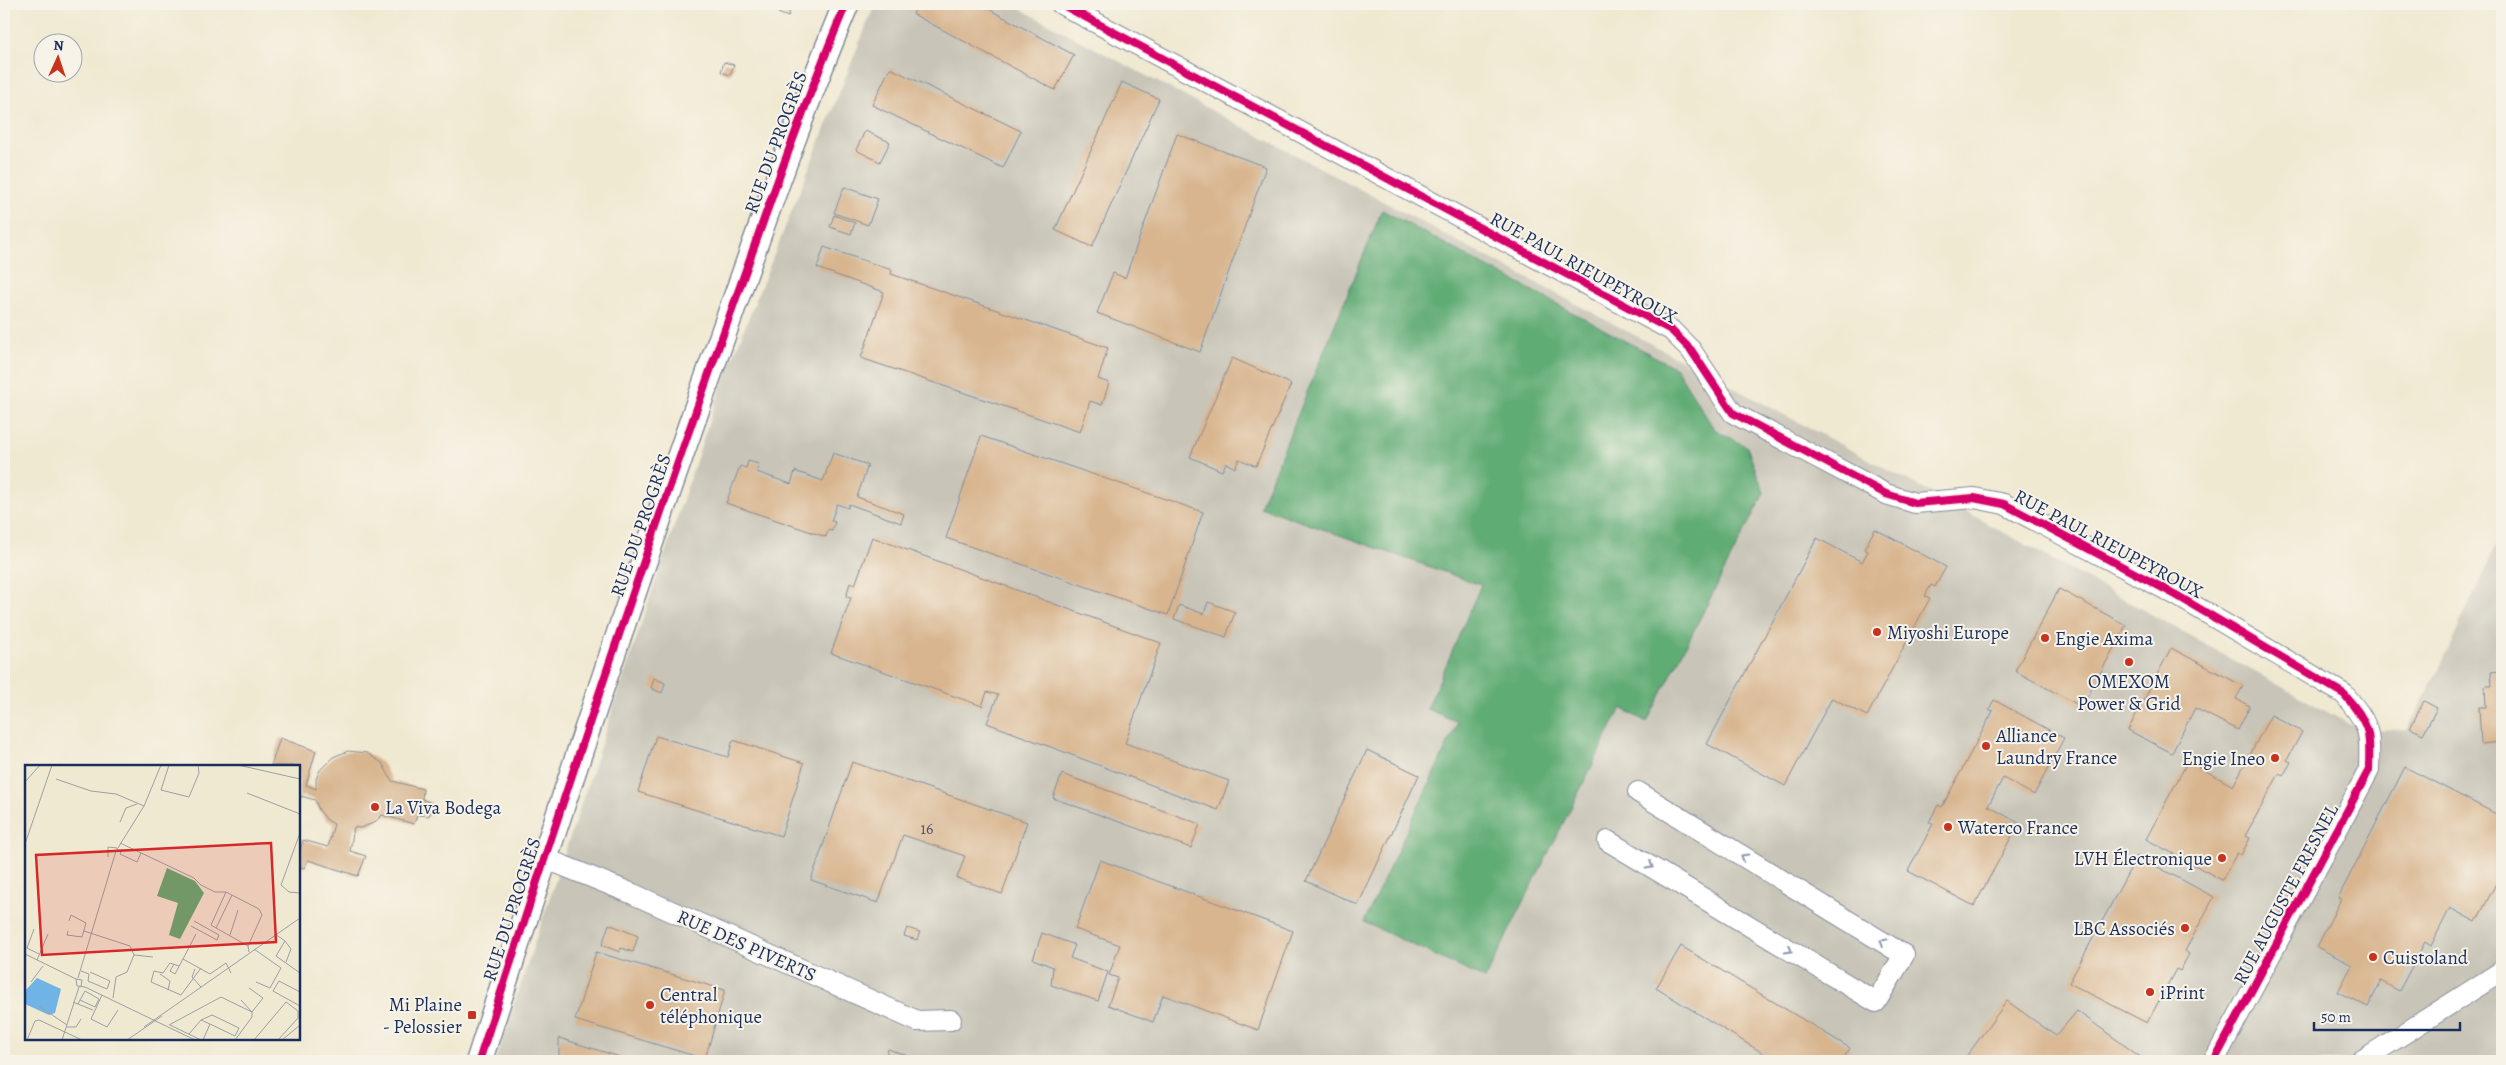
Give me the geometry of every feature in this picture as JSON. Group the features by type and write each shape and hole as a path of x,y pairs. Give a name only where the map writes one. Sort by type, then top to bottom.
{"street":[{"name":"RUE DU PROGRÈS","path":"479,1061 544,858 729,317 809,91 846,4"},
{"name":"RUE PAUL RIEUPEYROUX","path":"1061,4 1671,330 1691,350 1733,412 1878,490 1915,503 1974,498 2004,504 2176,595 2344,694 2363,716 2370,738"},
{"name":"RUE AUGUSTE FRESNEL","path":"2214,1061 2369,770 2370,738"},
{"path":"1608,841 1876,1002 1904,955 1638,792"},
{"name":"RUE DES PIVERTS","path":"544,858 642,898 917,1021 951,1020"},
{"path":"2361,1061 2502,971"}],"shaded area":[{"path":"875,4 1011,4 1945,500 2358,729 2407,730 2444,659 2502,532 2502,1061 495,1061 720,389"}],"green space":[{"path":"1382,210 1676,368 1714,429 1747,447 1764,493 1647,722 1621,708 1485,979 1364,922 1458,722 1427,709 1481,585 1260,507"}],"building":[{"path":"781,4 791,7 788,17 778,13"},
{"path":"918,4 979,4 1074,55 1055,90 913,14"},
{"path":"724,62 734,65 730,75 721,72"},
{"path":"890,68 1021,131 1003,168 872,105"},
{"path":"1122,82 1159,99 1092,247 1055,230"},
{"path":"865,131 890,142 880,162 856,150"},
{"path":"1177,134 1266,167 1200,352 1097,313 1113,273 1125,278"},
{"path":"844,187 878,199 868,225 834,213"},
{"path":"834,215 855,223 851,234 830,227"},
{"path":"824,247 892,270 891,274 1108,348 1098,379 1109,383 1102,405 1090,401 1080,432 861,358 884,292 817,268"},
{"path":"1232,358 1291,384 1256,466 1239,459 1235,468 1226,463 1222,471 1190,457"},
{"path":"981,436 1203,512 1168,615 946,538"},
{"path":"833,453 868,465 857,497 904,514 901,523 849,504 848,508 837,504 831,521 835,522 832,531 828,530 826,537 726,503 740,466 746,468 748,461 759,464 757,472 791,484 795,471 823,481"},
{"path":"1875,529 1946,567 1935,587 1931,585 1928,590 1925,596 1930,598 1867,716 1832,698 1785,786 1707,744 1817,538 1862,562 1868,551 1864,549"},
{"path":"872,537 1161,643 1125,743 1229,781 1218,810 987,723 998,695 987,692 982,706 831,653 851,598 846,597 850,583 855,585"},
{"path":"2059,589 2126,625 2082,707 2015,671"},
{"path":"1208,602 1235,612 1226,637 1174,619 1179,605 1204,614"},
{"path":"2171,648 2243,686 2236,699 2250,706 2238,730 2195,708 2172,753 2128,730"},
{"path":"2502,671 2502,742 2481,744 2479,707 2486,707 2485,686 2492,686 2491,672"},
{"path":"654,678 665,683 662,693 651,688"},
{"path":"1994,700 2064,738 2034,795 2003,778 1988,806 2019,823 1974,906 1908,871 1933,824 1929,822 1938,805 1942,807 1993,711 1989,709"},
{"path":"2424,701 2437,708 2423,734 2410,728"},
{"path":"2271,715 2302,732 2287,760 2291,762 2283,776 2279,774 2245,836 2250,838 2241,855 2237,853 2222,880 2146,839 2188,761 2233,786"},
{"path":"656,736 728,757 733,740 804,763 781,836 638,792"},
{"name":"La Viva Bodega","path":"280,738 316,751 306,785 316,789 316,779 320,770 333,757 348,751 367,753 382,763 392,781 423,789 422,799 433,804 429,816 417,815 414,824 382,815 374,823 360,828 354,827 350,851 366,856 358,876 308,860 304,868 300,866 300,850 303,840 328,847 334,824 327,820 319,810 315,800 301,796 300,799 300,765 271,765"},
{"path":"1367,750 1419,775 1358,905 1306,881"},
{"path":"852,762 1027,822 1002,894 957,878 965,856 903,835 878,903 811,880"},
{"path":"2405,767 2502,817 2502,872 2476,922 2450,908 2431,946 2425,942 2399,991 2381,981 2368,1007 2338,992 2352,965 2317,947 2341,899 2338,898"},
{"path":"1062,774 1200,824 1191,848 1053,798"},
{"path":"2137,856 2214,897 2185,951 2189,954 2180,971 2176,969 2147,1023 2069,983"},
{"path":"1100,860 1293,931 1258,1030 1163,995 1153,1022 1108,1005 1118,978 1109,975 1120,945 1075,929"},
{"path":"609,924 638,936 633,952 621,948 620,952 602,945"},
{"path":"907,928 920,932 917,940 904,936"},
{"path":"1042,933 1075,945 1070,958 1108,972 1098,1001 1051,985 1053,967 1033,959"},
{"path":"1681,946 1850,1048 1842,1061 1776,1061 1656,988"},
{"name":"Central téléphonique","path":"596,952 725,990 705,1059 575,1020"},
{"path":"2007,1001 2056,1036 2077,1011 2146,1061 1963,1061"},
{"path":"559,1038 633,1061 551,1061 559,1057"},
{"path":"888,1049 922,1061 884,1061"}],"cycle path":[{"path":"479,1061 592,714 681,454 793,139 846,4"},
{"path":"1061,4 1671,330 1691,350 1733,413 1886,494 1915,503 1974,498 2004,504 2176,595 2344,694 2359,713 2367,729 2369,770 2214,1061"}],"place":[{"name":"Miyoshi Europe","path":"1877,632"},
{"name":"Engie Axima","path":"2045,638"},
{"name":"OMEXOM Power & Grid","path":"2129,662"},
{"name":"Alliance Laundry France","path":"1986,746"},
{"name":"Engie Ineo","path":"2275,758"},
{"name":"La Viva Bodega","path":"375,807"},
{"name":"Waterco France","path":"1948,827"},
{"name":"LVH Électronique","path":"2222,858"},
{"name":"LBC Associés","path":"2185,928"},
{"name":"Cuistoland","path":"2373,957"},
{"name":"iPrint","path":"2150,992"},
{"name":"Central téléphonique","path":"650,1005"},
{"name":"Mi Plaine - Pelossier","path":"472,1015"}]}
